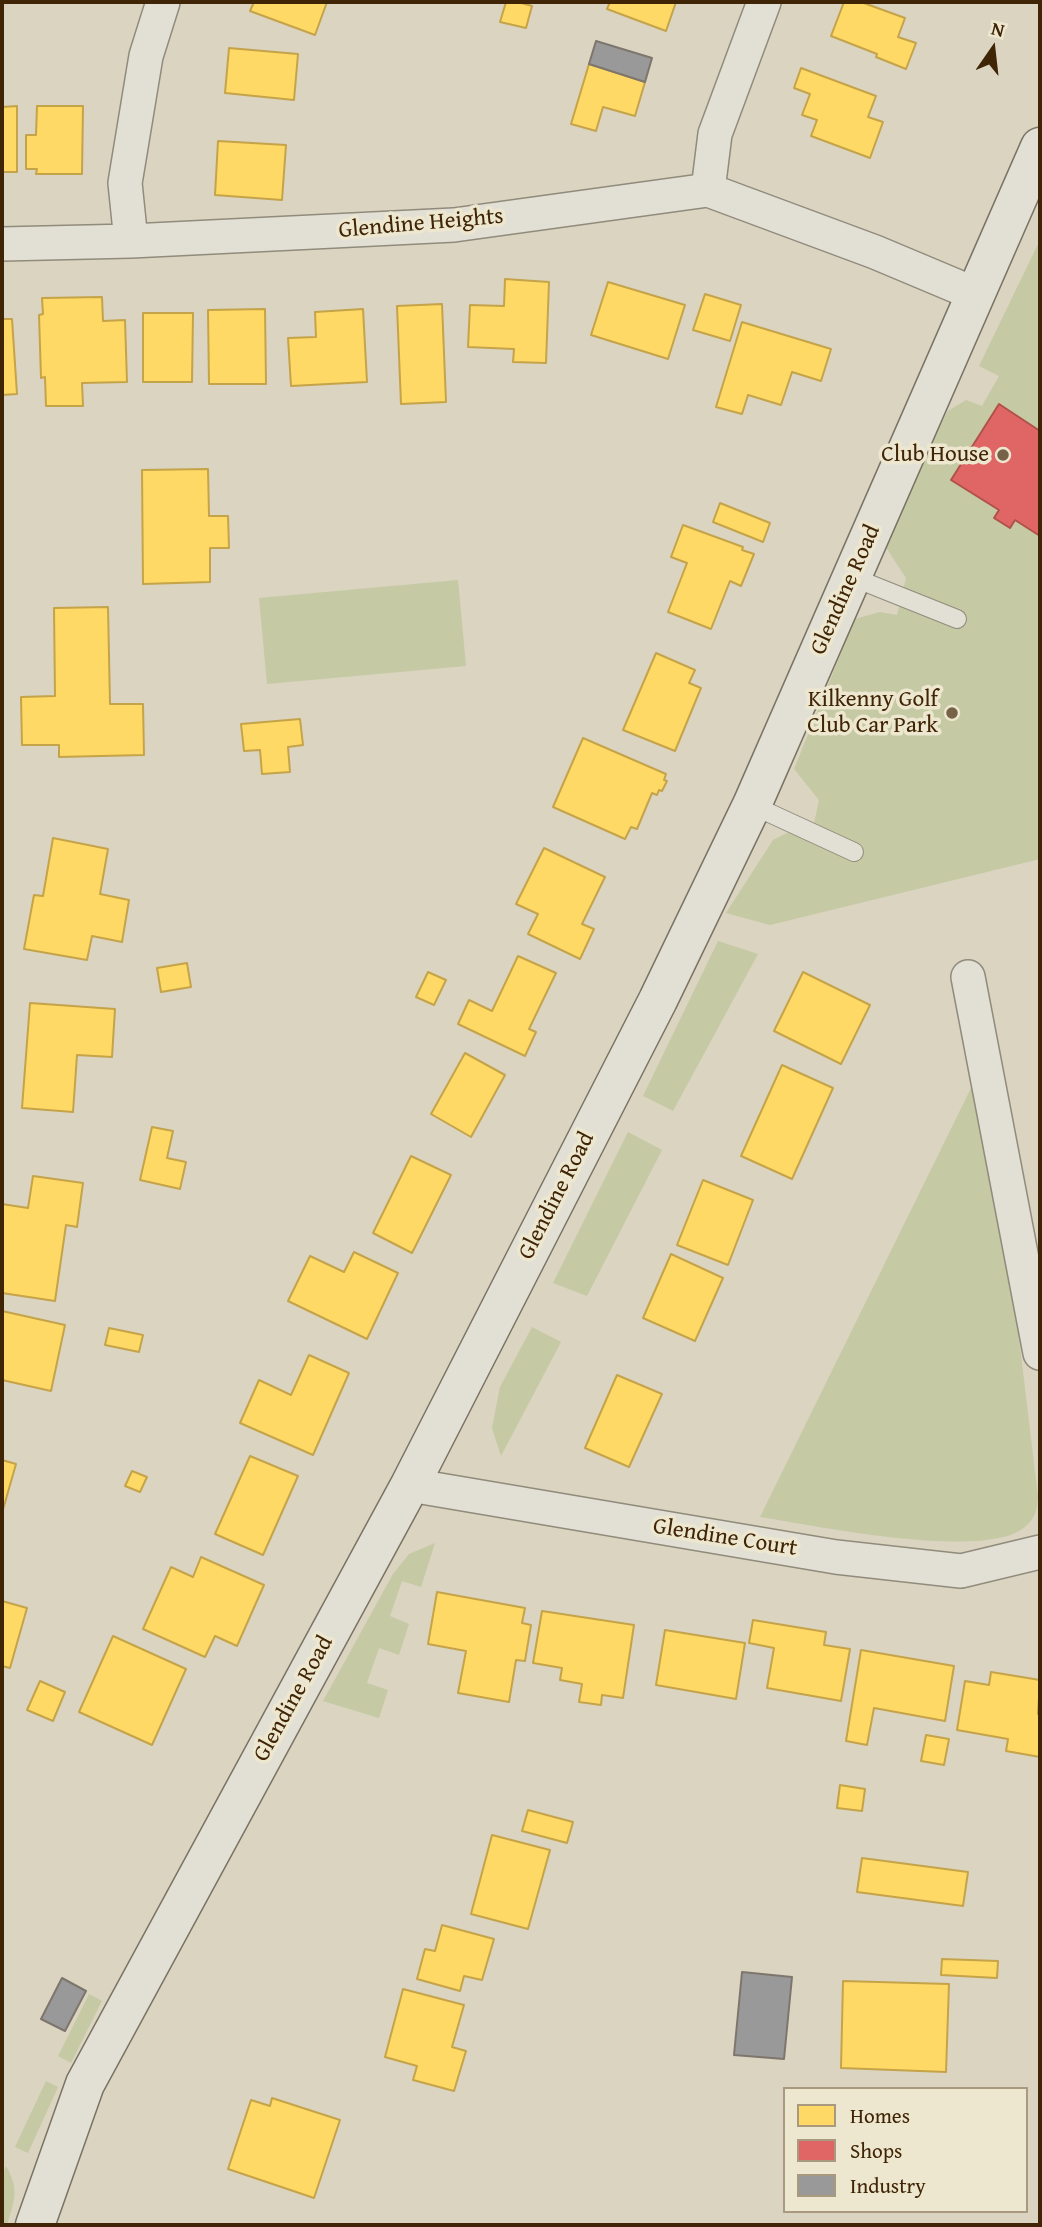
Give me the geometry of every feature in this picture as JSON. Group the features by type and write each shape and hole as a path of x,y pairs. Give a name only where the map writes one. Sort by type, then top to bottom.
{"street":[{"path":"131,241 125,183 146,56 163,2"},
{"path":"708,190 715,134 764,2"},
{"name":"Glendine Road","path":"35,2225 85,2084 410,1485 658,1000 752,805 1040,147"},
{"name":"Glendine Heights","path":"2,244 131,241 454,225 708,190 875,252 975,293"},
{"path":"968,977 1040,1353"},
{"name":"Glendine Court","path":"410,1485 836,1557 961,1571 1040,1552"}],"lane":[{"path":"852,577 957,620"},
{"path":"752,805 854,852"}],"green space":[{"name":"Kilkenny Golf Club Car Park","path":"1040,240 1040,859 770,925 726,913 773,840 789,832 813,828 819,800 794,769 855,619 880,612 897,615 906,578 885,546 914,476 948,411 966,400 982,406 999,376 979,366"},
{"path":"458,580 466,666 267,684 259,598"},
{"path":"718,941 758,954 673,1111 643,1096"},
{"path":"975,1080 1016,1313 1038,1497 1034,1516 1026,1526 1006,1536 976,1541 898,1538 760,1517"},
{"path":"628,1132 662,1150 587,1296 553,1283"},
{"path":"532,1327 561,1342 501,1456 492,1428 500,1387"},
{"path":"435,1543 421,1587 402,1581 390,1616 409,1624 399,1655 379,1648 367,1683 388,1690 379,1718 323,1701 393,1574 409,1554"},
{"path":"89,1994 102,2001 71,2063 58,2056"},
{"path":"46,2081 58,2087 28,2153 15,2147"},
{"path":"6,2166 13,2182 14,2196 7,2225 2,2225 2,2176"}],"building: Homes":[{"path":"254,2 327,2 315,35 250,11"},
{"path":"506,2 532,6 526,28 500,22"},
{"path":"610,2 676,2 666,31 607,9"},
{"path":"844,2 861,2 905,18 898,37 916,43 906,69 831,36"},
{"path":"229,48 298,54 294,100 225,93"},
{"path":"589,64 645,82 635,116 603,107 596,131 571,124"},
{"path":"801,68 876,96 868,117 883,122 870,158 811,136 817,120 802,115 810,94 794,88"},
{"path":"17,106 17,172 2,172 2,107"},
{"path":"37,106 83,106 82,174 36,174 37,169 26,169 26,135 36,135"},
{"path":"218,141 286,145 282,200 215,195"},
{"path":"505,279 549,282 546,363 513,362 514,349 468,347 470,305 504,306"},
{"path":"608,282 685,305 668,359 591,335"},
{"path":"705,294 741,305 730,341 693,330"},
{"path":"102,297 103,321 125,320 127,382 82,383 83,406 46,406 45,377 41,378 39,315 43,314 42,298"},
{"path":"442,304 446,402 401,404 397,306"},
{"path":"265,309 266,384 209,384 208,310"},
{"path":"363,309 367,382 291,386 288,338 316,337 315,312"},
{"path":"143,313 193,313 192,382 143,382"},
{"path":"2,319 12,319 17,394 2,395"},
{"path":"742,322 831,349 821,381 792,372 781,405 748,395 742,414 716,407"},
{"path":"208,469 209,516 228,516 229,548 210,548 210,582 143,584 142,470"},
{"path":"720,503 770,523 763,542 713,522"},
{"path":"683,525 743,547 742,550 754,554 741,586 730,581 711,629 668,612 687,563 671,557"},
{"path":"108,607 110,704 143,704 144,755 59,757 59,745 22,745 21,697 55,696 54,608"},
{"path":"656,653 695,670 689,683 701,688 675,751 623,730"},
{"path":"300,719 303,745 288,747 290,772 262,774 260,750 244,751 241,724"},
{"path":"583,738 666,774 664,780 667,781 662,791 659,790 657,795 652,793 637,829 631,827 625,839 553,807"},
{"path":"53,838 108,849 100,894 129,900 122,942 92,936 87,960 24,949 34,895 43,896"},
{"path":"544,848 605,877 582,924 594,929 580,959 528,934 538,914 516,904"},
{"path":"518,956 556,973 529,1029 536,1032 525,1056 458,1024 469,1000 492,1011"},
{"path":"187,963 191,987 161,992 157,968"},
{"path":"428,972 446,980 434,1005 416,997"},
{"path":"803,972 870,1005 841,1064 774,1031"},
{"path":"30,1003 115,1009 112,1057 77,1055 73,1112 22,1108"},
{"path":"465,1053 505,1075 471,1137 431,1114"},
{"path":"782,1065 833,1088 792,1179 741,1156"},
{"path":"152,1127 173,1131 167,1158 186,1162 180,1189 140,1180"},
{"path":"411,1156 451,1175 412,1253 373,1233"},
{"path":"33,1176 83,1183 77,1227 66,1225 55,1301 2,1293 2,1204 28,1208"},
{"path":"703,1180 753,1200 728,1265 677,1245"},
{"path":"354,1252 398,1273 367,1339 288,1301 310,1256 344,1272"},
{"path":"671,1254 723,1278 695,1341 643,1318"},
{"path":"2,1311 65,1325 51,1391 2,1380"},
{"path":"109,1328 143,1335 139,1352 105,1345"},
{"path":"309,1355 349,1373 313,1455 240,1423 259,1380 291,1395"},
{"path":"617,1375 662,1394 629,1467 585,1448"},
{"path":"250,1456 298,1476 263,1555 215,1534"},
{"path":"2,1460 16,1464 2,1513"},
{"path":"132,1471 147,1477 140,1492 125,1486"},
{"path":"201,1557 264,1585 237,1646 215,1636 205,1657 143,1629 171,1567 193,1577"},
{"path":"437,1592 525,1608 522,1623 531,1625 525,1661 516,1660 509,1702 458,1693 466,1651 428,1644"},
{"path":"2,1601 27,1608 10,1668 2,1666"},
{"path":"542,1611 634,1625 623,1698 602,1695 601,1705 579,1702 582,1684 560,1680 562,1668 533,1663"},
{"path":"753,1620 826,1632 824,1645 850,1649 841,1701 767,1688 774,1648 749,1643"},
{"path":"665,1630 745,1643 736,1699 656,1685"},
{"path":"113,1636 186,1669 152,1745 79,1712"},
{"path":"861,1650 954,1666 945,1721 874,1708 867,1745 846,1741"},
{"path":"991,1672 1040,1680 1040,1757 1006,1751 1008,1739 957,1730 965,1681 989,1685"},
{"path":"40,1681 65,1692 53,1721 27,1710"},
{"path":"926,1735 949,1739 944,1765 921,1761"},
{"path":"840,1785 865,1789 862,1811 837,1808"},
{"path":"528,1810 573,1822 567,1843 522,1831"},
{"path":"492,1835 550,1850 528,1929 471,1914"},
{"path":"862,1858 968,1872 963,1906 857,1892"},
{"path":"442,1925 494,1939 482,1980 464,1976 460,1991 417,1979 425,1949 435,1951"},
{"path":"942,1959 998,1961 997,1978 941,1975"},
{"path":"843,1981 949,1984 946,2072 841,2068"},
{"path":"403,1989 464,2005 452,2047 466,2051 454,2091 413,2080 417,2066 385,2057"},
{"path":"272,2098 340,2120 314,2198 228,2169 251,2100 270,2106"}],"building: Shops":[{"name":"Club House","path":"999,404 1040,431 1040,536 1015,520 1010,528 994,518 999,510 951,480"}],"building: Industry":[{"path":"596,41 652,58 645,82 589,64"},
{"path":"742,1972 792,1977 784,2059 734,2055"},
{"path":"62,1978 86,1991 65,2031 41,2019"}],"place":[{"name":"Club House","path":"1003,455"},
{"name":"Kilkenny Golf Club Car Park","path":"952,713"}]}
